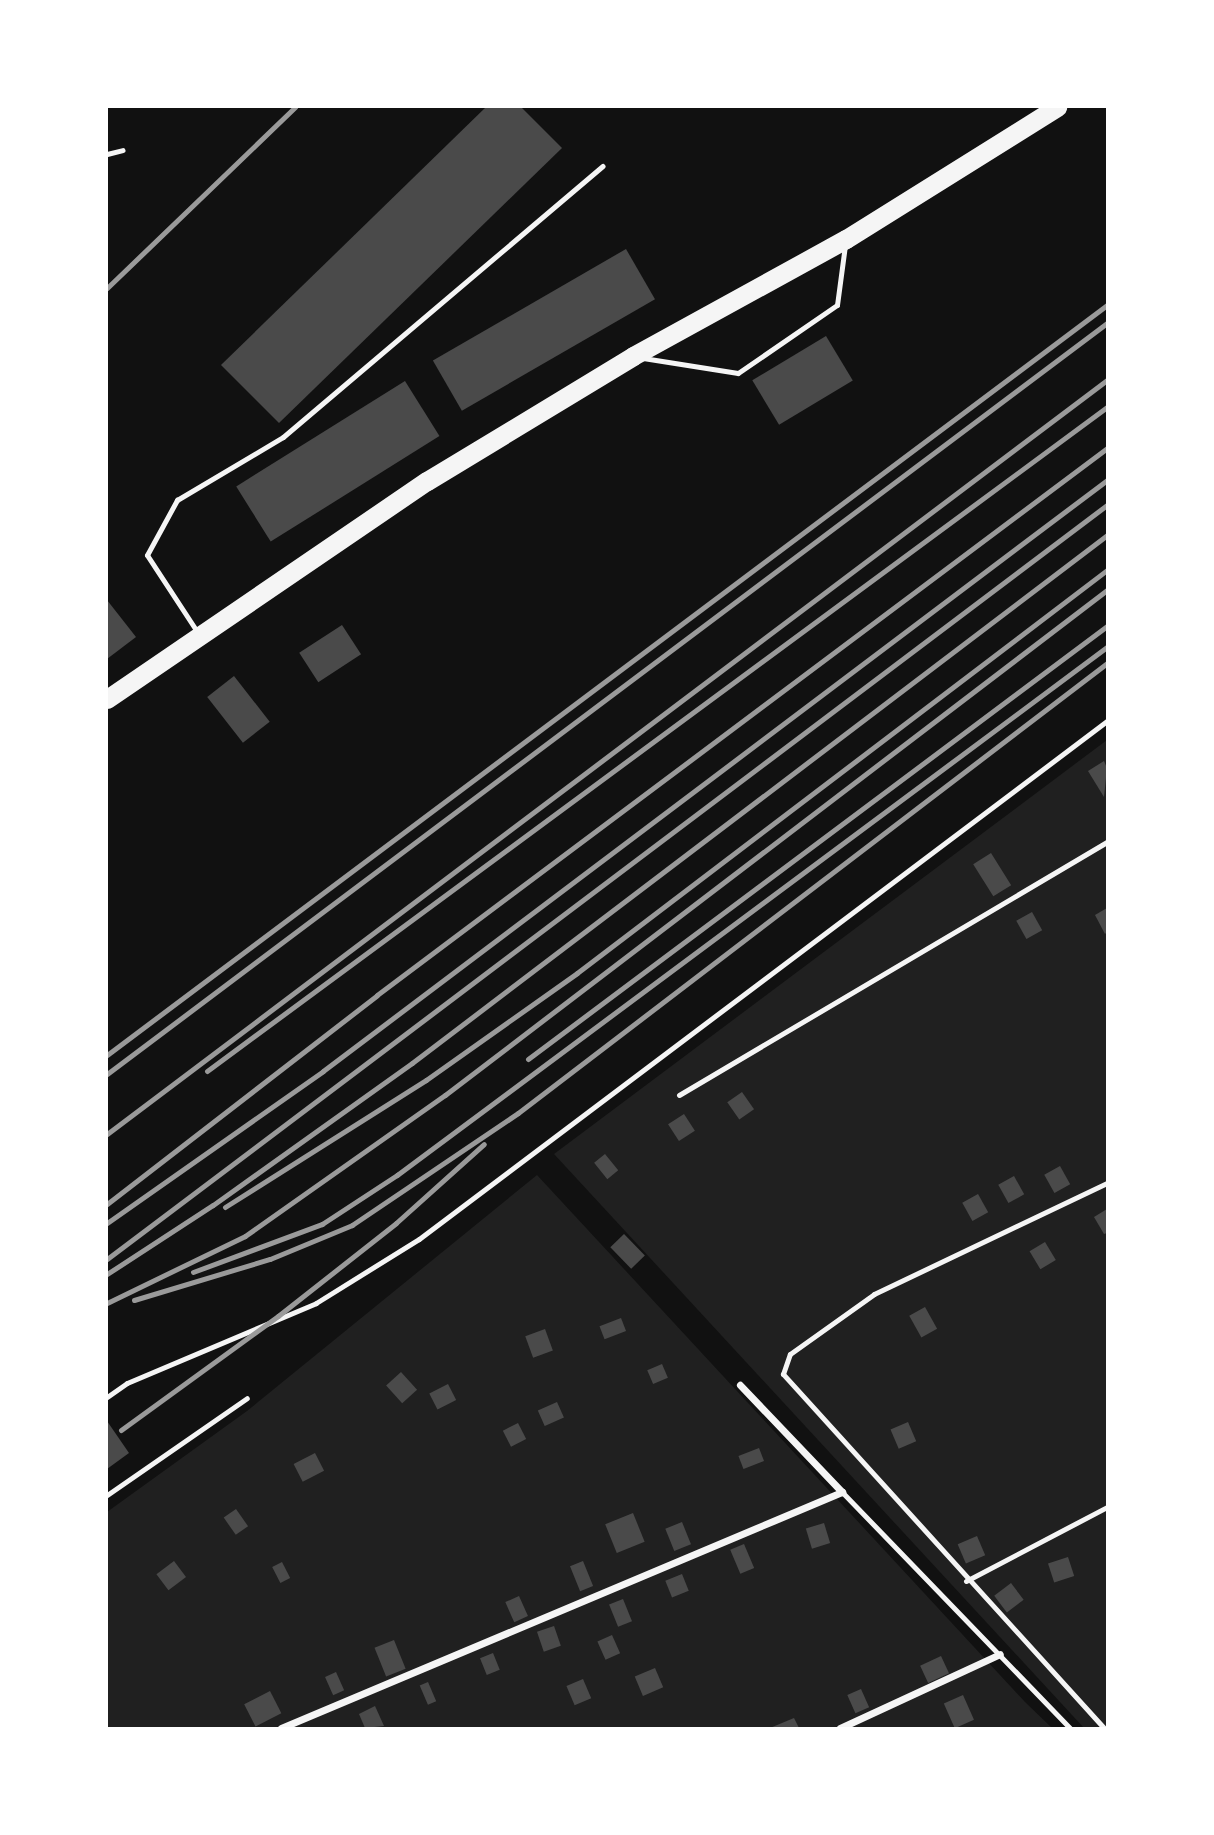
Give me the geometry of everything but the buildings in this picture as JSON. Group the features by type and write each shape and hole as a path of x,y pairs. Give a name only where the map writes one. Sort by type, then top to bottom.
{"highway":[{"path":"107,699 198,633 427,481 633,356 846,239 1056,107"}],"street":[{"path":"281,1728 842,1492 740,1385"},
{"path":"840,1728 1000,1654"}],"lane":[{"path":"107,154 123,150"},
{"path":"198,633 147,555 177,500 283,437 602,166"},
{"path":"633,356 738,373 837,305 846,239"},
{"path":"107,1397 127,1383 316,1303 419,1239 1107,722"},
{"path":"679,1095 1107,842"},
{"path":"1104,1728 966,1581 783,1374 790,1354 874,1294 1107,1183"},
{"path":"107,1495 247,1398"},
{"path":"842,1492 1070,1728"},
{"path":"966,1581 1107,1507"}],"shaded area":[{"path":"1107,740 1107,1728 1084,1728 554,1154"},
{"path":"537,1175 1052,1728 107,1728 107,1512 247,1411"}],"railway":[{"path":"107,288 295,107"},
{"path":"107,1055 1107,305"},
{"path":"107,1074 1107,323"},
{"path":"107,1134 1107,380"},
{"path":"207,1071 1107,407"},
{"path":"107,1204 377,995 1107,448"},
{"path":"107,1223 323,1071 1107,480"},
{"path":"107,1259 1107,505"},
{"path":"107,1274 213,1205 412,1063 1107,535"},
{"path":"225,1207 426,1080 577,973 1107,570"},
{"path":"107,1303 245,1236 445,1095 1107,590"},
{"path":"528,1059 1107,626"},
{"path":"193,1272 322,1224 397,1175 1107,647"},
{"path":"134,1300 270,1259 352,1225 518,1113 1107,663"},
{"path":"121,1430 278,1316 396,1223 484,1144"}]}
